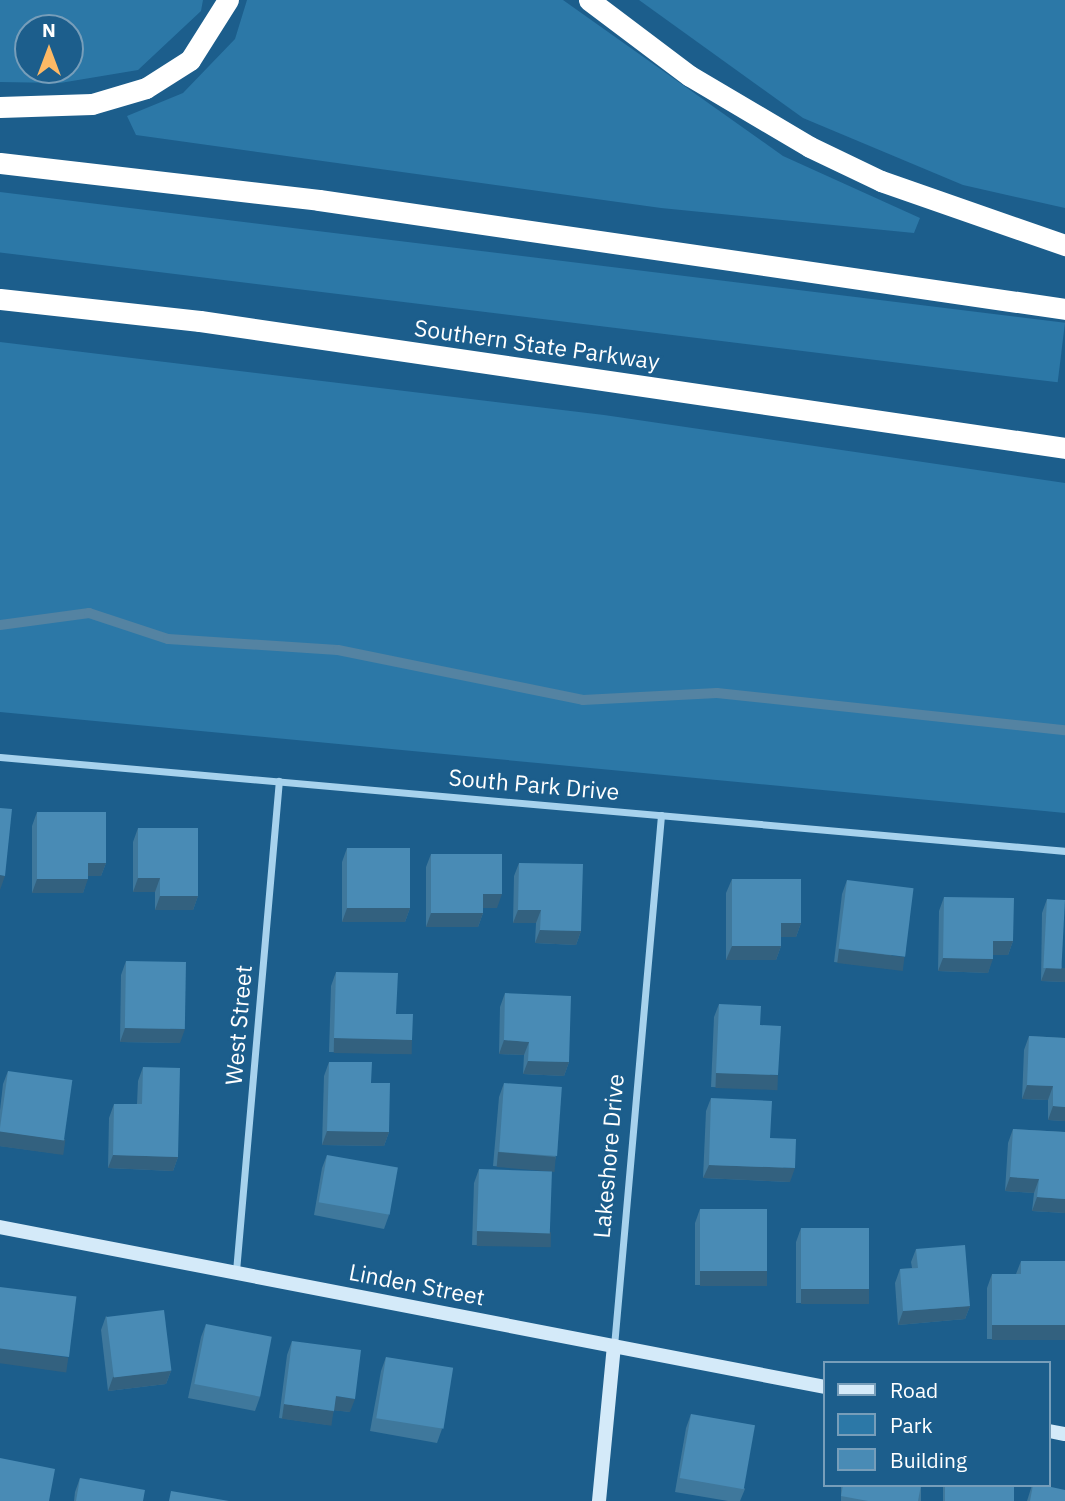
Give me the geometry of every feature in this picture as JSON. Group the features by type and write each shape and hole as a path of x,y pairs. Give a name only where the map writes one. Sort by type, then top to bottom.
{"highway":[{"path":"0,107 92,104 146,88 190,60 228,0"},
{"path":"589,0 690,76 810,147 881,181 1065,245"},
{"path":"0,163 319,200 1065,309"},
{"name":"Southern State Parkway","path":"0,299 200,321 1065,448"}],"street":[{"name":"South Park Drive","path":"0,757 1065,851"},
{"name":"West Street","path":"236,1271 279,781"},
{"name":"Lakeshore Drive","path":"599,1501 661,815"},
{"name":"Linden Street","path":"0,1227 824,1387"}],"green space":[{"path":"0,0 203,0 201,11 138,70 84,79 84,14 14,14 14,82 0,82"},
{"path":"247,0 563,0 783,156 920,218 914,233 661,208 136,135 127,116 183,93 235,39"},
{"path":"639,0 1065,0 1065,208 963,185 803,118"},
{"path":"0,192 1065,323 1058,382 0,252"},
{"path":"0,342 604,415 1065,483 1065,813 0,712"}],"building":[{"path":"0,808 12,809 5,876 0,875"},
{"path":"37,812 106,812 106,863 88,863 88,879 37,879"},
{"path":"138,828 198,828 198,896 160,896 160,878 138,878"},
{"path":"347,848 410,848 410,908 347,908"},
{"path":"431,854 502,854 502,894 483,894 483,913 431,913"},
{"path":"519,863 583,864 581,931 540,930 541,910 518,910"},
{"path":"732,879 801,879 801,923 781,923 781,946 732,946"},
{"path":"847,880 914,888 905,957 839,948"},
{"path":"944,897 1014,898 1013,941 993,941 993,959 943,958"},
{"path":"1047,899 1065,900 1061,969 1043,968"},
{"path":"126,961 186,962 185,1029 125,1028"},
{"path":"336,972 398,973 396,1014 413,1014 412,1040 334,1038"},
{"path":"505,993 571,996 569,1062 528,1061 529,1042 504,1040"},
{"path":"719,1004 761,1006 760,1025 781,1026 778,1075 716,1073"},
{"path":"1029,1036 1065,1038 1065,1107 1053,1106 1053,1086 1027,1085"},
{"path":"329,1062 372,1062 371,1083 390,1083 389,1132 327,1131"},
{"path":"143,1067 180,1068 178,1157 113,1155 114,1104 142,1104"},
{"path":"8,1071 72,1080 64,1140 0,1131"},
{"path":"504,1083 562,1087 557,1156 499,1152"},
{"path":"711,1098 772,1101 770,1138 796,1139 795,1168 709,1165"},
{"path":"1013,1129 1065,1132 1065,1199 1037,1197 1039,1179 1010,1177"},
{"path":"327,1155 398,1168 390,1215 319,1202"},
{"path":"479,1169 552,1172 550,1234 477,1231"},
{"path":"700,1209 767,1209 767,1271 700,1271"},
{"path":"801,1228 869,1228 869,1289 801,1289"},
{"path":"965,1245 970,1306 903,1311 900,1269 918,1268 916,1249"},
{"path":"1021,1261 1065,1261 1065,1325 992,1325 992,1274 1021,1274"},
{"path":"0,1287 76,1296 69,1357 0,1348"},
{"path":"164,1310 171,1371 114,1378 106,1317"},
{"path":"206,1324 272,1337 260,1397 194,1384"},
{"path":"292,1341 361,1350 355,1399 336,1396 334,1411 284,1404"},
{"path":"386,1357 453,1368 443,1429 376,1418"},
{"path":"691,1414 755,1425 744,1489 680,1478"},
{"path":"0,1458 55,1469 49,1501 0,1501"},
{"path":"80,1478 145,1490 143,1501 76,1501"},
{"path":"843,1487 921,1487 918,1501 868,1501 841,1496"},
{"path":"945,1487 1014,1487 1014,1501 945,1501"},
{"path":"1033,1487 1065,1490 1065,1501 1030,1501"},
{"path":"171,1491 229,1501 169,1501"}],"waterway":[{"path":"0,625 89,613 168,639 338,650 583,700 717,693 1065,730"}]}
